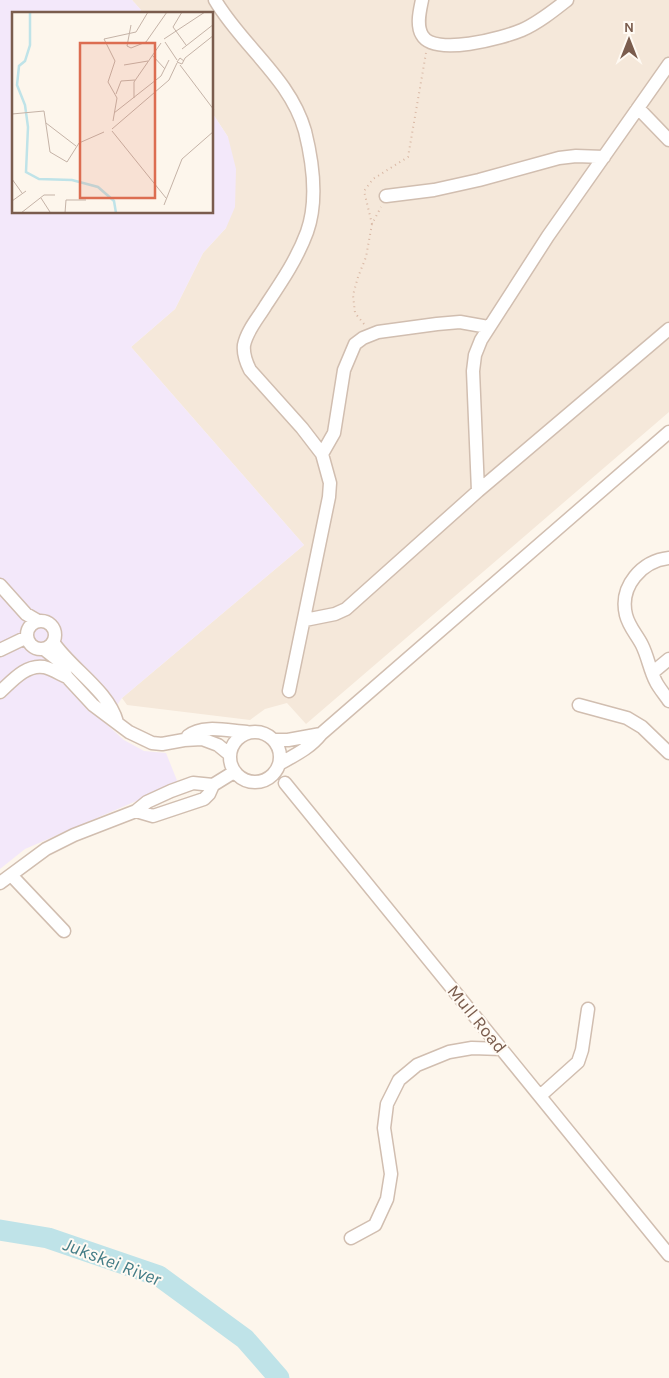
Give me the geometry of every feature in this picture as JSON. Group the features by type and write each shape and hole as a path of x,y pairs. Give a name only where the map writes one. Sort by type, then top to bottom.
{"street":[{"path":"216,0 239,33 284,86 295,106 304,130 313,183 312,206 307,230 295,262 250,331 244,344 244,352 250,370 302,428 322,454 330,483 329,497 305,620 289,691"},
{"path":"422,0 419,24 422,35 428,41 439,45 456,45 482,41 521,30 553,12 567,0"},
{"path":"478,491 472,371 478,347 488,327 548,236 669,64"},
{"path":"638,108 669,140"},
{"path":"386,196 434,190 559,158 576,156 604,157"},
{"path":"322,454 334,433 344,370 355,344 372,334 417,327 460,322 488,327"},
{"path":"305,620 335,614 346,608 478,491 669,329"},
{"path":"279,764 314,742 669,432"},
{"path":"669,558 659,559 645,566 630,581 625,597 625,613 628,624 642,645 655,682 669,701"},
{"path":"0,585 26,614 31,629 32,646 47,646 64,657 104,697 114,711 117,722"},
{"path":"0,594 31,629"},
{"path":"0,650 31,629 46,622 52,627 55,634 28,669 0,692"},
{"path":"47,646 61,664 67,677 93,706 129,732 152,743 162,744 184,740 209,740 229,754"},
{"path":"652,673 669,659"},
{"path":"28,669 45,667 67,677"},
{"path":"579,706 627,718 642,727 669,753"},
{"path":"184,740 195,732 204,730 262,732 274,740 280,755 276,771 264,781 248,781 240,778 230,764 229,754 235,740 247,732"},
{"path":"274,740 288,740 321,734"},
{"path":"136,810 154,816 204,799 209,794 213,785 234,772"},
{"name":"Mull Road","path":"285,782 669,1254"},
{"path":"0,883 46,849 136,810 147,802 193,783 213,785"},
{"path":"11,875 64,931"},
{"path":"540,1096 578,1062 582,1050 588,1009"},
{"path":"351,1238 375,1225 387,1199 391,1174 384,1128 387,1104 398,1080 417,1065 449,1052 472,1048 502,1049"}],"path":[{"path":"372,224 364,191 373,179 408,157 428,41"},
{"path":"372,334 355,313 353,295 366,256 372,224 386,196"}],"shaded area":[{"path":"0,0 132,0 141,12 12,12 12,214 214,214 214,116 228,137 236,169 235,207 226,228 203,253 175,309 131,347 304,545 122,698 105,723 124,740 144,751 166,753 178,783 25,849 0,869"},
{"path":"132,0 669,0 669,412 306,724 287,703 265,709 250,720 127,705 122,698 304,545 131,347 175,309 203,253 226,228 228,137 214,116 214,12 141,12"}],"waterway":[{"name":"Jukskei River","path":"0,1230 48,1238 159,1276 245,1339 279,1378"}]}
